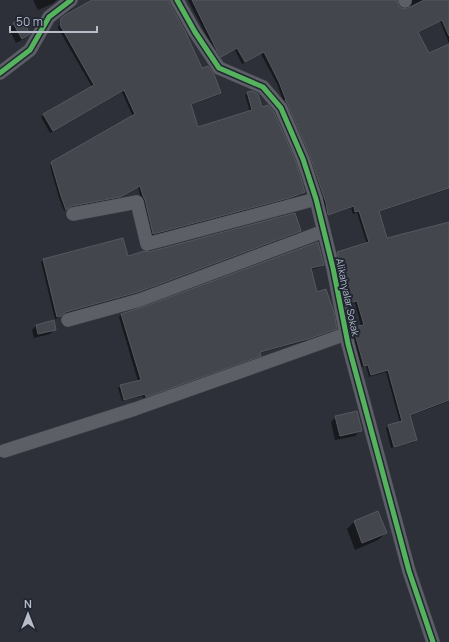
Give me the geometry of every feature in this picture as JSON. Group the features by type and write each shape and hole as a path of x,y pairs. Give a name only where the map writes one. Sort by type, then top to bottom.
{"street":[{"path":"0,73 30,50 50,17 71,0"},
{"name":"Alikahyalar Sokak","path":"177,0 195,32 219,68 263,87 281,108 303,158 316,199 333,268 346,334 409,571 433,642"},
{"path":"74,214 137,202 147,244 316,199"},
{"path":"68,320 140,300 324,231"},
{"path":"4,451 135,409 346,334"}],"building":[{"path":"92,0 169,0 202,68 208,66 214,74 221,93 191,104 198,127 252,110 247,92 252,91 258,94 262,107 268,105 274,112 296,162 305,192 289,198 153,234 140,186 120,197 72,206 66,210 51,162 135,114 124,90 53,131 43,114 94,85 60,25 61,18"},
{"path":"192,0 397,0 398,5 401,8 406,9 424,0 449,0 449,36 442,20 418,32 429,53 449,44 449,188 379,211 387,238 449,222 449,400 410,415 417,440 394,447 388,425 402,421 388,370 371,375 368,365 364,366 353,327 364,325 357,301 349,303 337,252 369,242 359,211 355,212 354,206 328,215 326,203 310,156 285,100 279,82 264,52 245,62 237,48 221,57"},
{"path":"22,19 30,34 22,39 13,23"},
{"path":"295,213 301,231 138,292 66,312 57,317 43,259 123,238 128,256 144,251 149,252"},
{"path":"318,242 324,265 311,268 317,292 326,289 334,312 337,329 308,339 260,352 261,356 146,397 145,394 124,400 120,385 141,380 121,314"},
{"path":"54,320 56,330 38,334 36,325"},
{"path":"357,411 362,431 340,436 335,416"},
{"path":"378,511 387,533 362,543 354,521"}],"cycle path":[{"path":"0,73 30,50 49,17 71,0"},
{"path":"177,0 195,32 219,68 263,87 281,108 303,159 316,199 333,268 348,344 409,571 433,642"}]}
